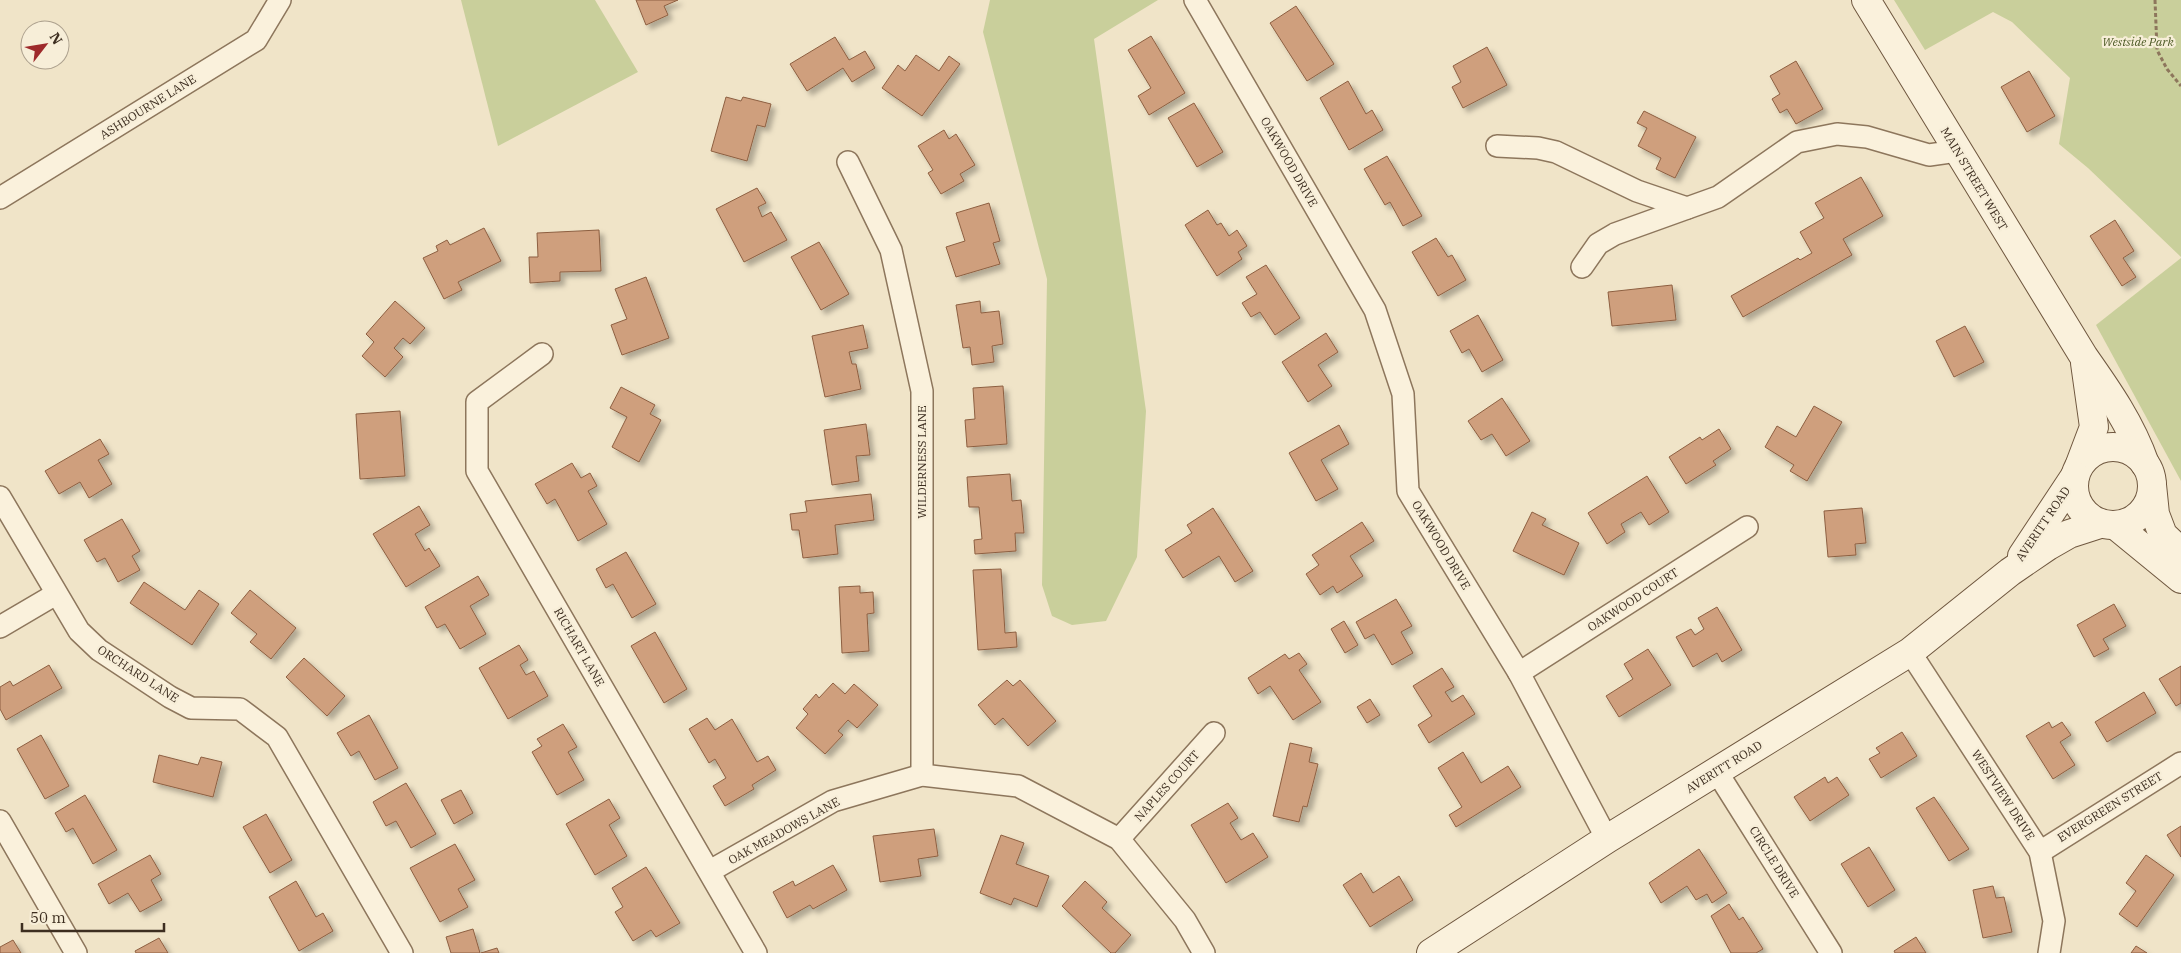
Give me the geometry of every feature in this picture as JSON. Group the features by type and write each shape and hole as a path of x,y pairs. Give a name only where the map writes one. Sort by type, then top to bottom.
{"main road":[{"name":"MAIN STREET WEST","path":"1866,0 2084,357 2118,406 2137,441 2148,471 2155,514 2163,535 2181,552"},
{"name":"MAIN STREET WEST","path":"2078,470 2094,427 2084,357"},
{"path":"2107,525 2131,521 2141,513 2148,503 2152,490 2148,471 2137,456 2126,450 2113,447 2100,449 2089,455 2078,470 2074,489 2077,502 2084,513 2107,525 2181,579"},
{"name":"AVERITT ROAD","path":"2010,572 2034,541 2078,470"},
{"name":"AVERITT ROAD","path":"1431,953 1607,839 1910,652 2010,572 2069,534 2107,525"}],"street":[{"name":"ASHBOURNE LANE","path":"0,198 256,40 280,0"},
{"name":"OAKWOOD DRIVE","path":"1196,0 1375,310 1403,394 1408,490 1519,673 1607,839"},
{"path":"1582,267 1598,244 1615,234 1718,197 1797,142 1837,134 1867,137 1929,154 1957,151"},
{"path":"1498,146 1538,148 1556,152 1637,191 1687,208"},
{"name":"WILDERNESS LANE","path":"848,162 891,250 922,391 922,775"},
{"name":"RICHART LANE","path":"542,354 477,402 477,471 756,953"},
{"name":"ORCHARD LANE","path":"0,497 79,631 99,650 170,697 191,708 240,709 277,736 402,953"},
{"name":"OAKWOOD COURT","path":"1519,673 1747,527"},
{"path":"0,627 56,594"},
{"name":"WESTVIEW DRIVE","path":"1910,652 2040,852 2054,921 2049,953"},
{"name":"NAPLES COURT","path":"1119,839 1214,733"},
{"name":"EVERGREEN STREET","path":"2040,852 2181,763"},
{"name":"CIRCLE DRIVE","path":"1717,772 1831,953"},
{"name":"OAK MEADOWS LANE","path":"710,871 834,801 922,775 1018,786 1119,839 1185,920 1204,953"},
{"path":"0,821 76,953"}],"path":[{"path":"2155,0 2158,50 2167,69 2181,86"}],"green space":[{"path":"461,0 595,0 638,72 498,146"},
{"path":"990,0 1158,0 1094,39 1146,411 1137,557 1106,621 1072,625 1052,616 1042,585 1047,279 983,32"},
{"name":"Westside Park","path":"1894,0 2181,0 2181,257 2088,168 2059,144 2070,78 2012,22 1993,12 1925,50"},
{"path":"2181,258 2181,481 2096,325"}],"building":[{"path":"636,0 678,0 664,6 668,15 646,25"},
{"path":"1296,6 1334,64 1307,81 1270,23"},
{"path":"1151,36 1185,93 1149,115 1138,96 1151,88 1128,50"},
{"path":"835,37 849,60 865,51 875,68 852,82 843,68 807,91 790,64"},
{"path":"1487,47 1507,85 1463,108 1452,87 1461,82 1453,66"},
{"path":"916,55 939,71 949,56 960,64 922,116 882,88 898,65 905,71"},
{"path":"1796,61 1823,109 1796,124 1787,109 1780,113 1772,99 1780,94 1770,76"},
{"path":"2029,71 2055,116 2027,132 2001,87"},
{"path":"1348,81 1366,114 1372,110 1383,130 1349,150 1320,98"},
{"path":"726,97 741,101 743,97 771,104 765,127 757,125 747,161 711,151"},
{"path":"1194,103 1223,152 1197,167 1168,118"},
{"path":"1644,111 1696,137 1675,178 1656,169 1661,158 1638,146 1647,128 1637,123"},
{"path":"944,130 949,139 956,134 975,165 960,174 964,181 941,194 928,173 933,170 918,146"},
{"path":"1387,156 1422,216 1403,226 1390,202 1385,205 1364,169"},
{"path":"1861,177 1883,216 1843,239 1852,255 1743,317 1731,296 1798,258 1800,260 1812,253 1800,232 1824,218 1815,203"},
{"path":"757,188 766,203 758,207 762,217 771,212 787,240 744,262 716,209"},
{"path":"989,203 1000,241 993,243 1000,264 956,277 946,247 965,241 956,213"},
{"path":"1208,210 1217,225 1221,223 1229,236 1237,230 1247,246 1238,252 1242,259 1217,276 1185,225"},
{"path":"2115,220 2134,251 2123,258 2136,277 2122,286 2090,236"},
{"path":"484,228 501,261 458,282 462,290 444,299 423,258 438,251 436,246 447,240 450,245"},
{"path":"599,230 601,271 560,272 560,281 530,283 529,257 538,257 537,233"},
{"path":"1436,238 1448,257 1452,255 1466,280 1438,296 1412,252"},
{"path":"819,242 849,294 821,310 791,257"},
{"path":"1266,265 1300,318 1275,335 1260,312 1251,317 1242,303 1257,294 1246,277"},
{"path":"646,277 669,338 622,355 611,325 627,319 615,289"},
{"path":"1672,285 1676,320 1612,326 1608,292"},
{"path":"395,301 425,328 410,344 403,338 394,348 403,357 385,377 362,356 374,342 366,334"},
{"path":"980,301 981,313 999,311 1003,344 992,346 994,362 972,365 970,347 963,348 956,305"},
{"path":"1478,315 1503,360 1482,372 1469,349 1462,353 1450,331"},
{"path":"863,325 868,348 849,352 852,364 856,364 861,389 825,397 812,336"},
{"path":"1965,326 1984,362 1954,377 1936,341"},
{"path":"1326,333 1338,352 1318,365 1332,386 1308,402 1282,362"},
{"path":"1003,386 1007,444 967,447 965,420 975,419 973,388"},
{"path":"621,387 655,405 650,414 661,420 639,462 612,447 627,417 610,408"},
{"path":"1502,398 1530,441 1506,456 1492,434 1481,440 1468,421"},
{"path":"1814,406 1842,422 1807,481 1790,471 1794,465 1765,447 1777,426 1796,437"},
{"path":"400,411 405,476 360,479 356,414"},
{"path":"866,424 870,455 856,456 859,481 832,485 824,430"},
{"path":"1339,425 1349,444 1321,460 1338,489 1316,501 1289,453"},
{"path":"1719,429 1731,449 1713,461 1716,465 1686,484 1669,457 1700,437 1702,440"},
{"path":"100,439 109,454 98,460 112,484 89,498 80,482 59,494 45,471"},
{"path":"572,463 581,478 590,473 597,486 588,491 607,524 578,541 555,499 547,504 535,484"},
{"path":"1010,474 1012,501 1021,500 1024,533 1015,533 1016,551 975,554 974,540 982,539 979,507 969,507 967,477"},
{"path":"1647,476 1669,512 1649,525 1641,512 1621,524 1625,532 1607,544 1588,513"},
{"path":"871,494 874,520 835,525 838,554 803,558 799,530 792,530 790,514 807,512 805,501"},
{"path":"419,506 430,525 415,534 425,551 429,548 440,566 406,587 373,534"},
{"path":"1213,508 1253,571 1235,582 1219,556 1183,578 1165,550 1192,533 1187,525"},
{"path":"1862,508 1866,543 1855,544 1856,555 1828,557 1824,511"},
{"path":"1532,512 1546,519 1542,525 1579,543 1564,575 1513,551"},
{"path":"122,519 140,551 132,556 140,570 118,582 105,558 97,562 84,540"},
{"path":"1362,522 1374,541 1350,556 1363,576 1337,593 1333,586 1320,595 1306,574 1319,565 1312,555"},
{"path":"626,552 656,604 632,618 613,584 606,588 596,569"},
{"path":"1001,569 1005,633 1016,632 1017,647 978,650 973,570"},
{"path":"478,576 489,595 470,606 486,634 460,649 445,624 437,628 425,607"},
{"path":"144,582 185,610 199,590 219,604 192,645 130,603"},
{"path":"860,586 860,593 873,592 874,613 867,614 869,651 842,653 839,587"},
{"path":"250,590 296,628 271,659 250,642 257,634 231,613"},
{"path":"1396,599 1412,626 1401,632 1413,653 1392,665 1374,634 1365,639 1356,622"},
{"path":"2114,604 2126,626 2103,639 2109,649 2094,657 2077,625"},
{"path":"1717,607 1742,650 1722,662 1717,653 1693,667 1676,637 1691,629 1695,635 1704,629 1698,618"},
{"path":"1344,621 1358,645 1345,653 1331,629"},
{"path":"655,632 687,689 664,703 631,646"},
{"path":"519,645 528,660 520,665 526,675 534,671 548,696 508,719 479,668"},
{"path":"1648,649 1671,685 1619,717 1606,696 1633,679 1624,664"},
{"path":"1299,653 1307,664 1299,670 1321,702 1293,720 1270,686 1258,694 1248,678 1285,654 1289,659"},
{"path":"304,658 345,696 327,716 286,677"},
{"path":"49,665 62,688 6,720 0,709 0,687 10,681 13,686"},
{"path":"2181,666 2181,703 2176,706 2159,679"},
{"path":"1442,668 1454,687 1445,692 1452,702 1463,695 1475,714 1429,743 1418,725 1432,716 1413,686"},
{"path":"1007,680 1013,686 1020,680 1056,721 1028,746 1003,718 995,725 978,705"},
{"path":"833,683 845,694 854,684 878,705 857,728 848,720 838,731 843,735 825,754 796,728 808,714 803,709 816,694 819,698"},
{"path":"2144,692 2156,713 2107,742 2095,722"},
{"path":"1370,699 1380,715 1367,723 1357,707"},
{"path":"369,715 398,768 375,780 359,751 351,756 337,733"},
{"path":"707,718 715,730 732,719 757,762 768,756 776,770 752,785 754,789 725,806 713,786 726,778 715,759 709,763 689,729"},
{"path":"2049,722 2052,728 2062,722 2071,735 2060,742 2075,765 2053,779 2026,736"},
{"path":"563,724 577,747 568,752 584,780 557,795 532,752 542,746 537,739"},
{"path":"1902,732 1917,756 1881,778 1869,759 1880,753 1876,748"},
{"path":"41,735 69,786 45,799 17,749"},
{"path":"1290,743 1312,748 1309,762 1318,764 1307,807 1303,806 1299,822 1273,816"},
{"path":"1463,752 1481,783 1508,766 1521,787 1456,827 1449,815 1462,807 1438,768"},
{"path":"159,755 198,765 201,757 222,762 213,797 153,782"},
{"path":"1825,777 1828,783 1837,777 1849,795 1810,821 1794,797"},
{"path":"406,783 436,834 411,848 396,821 386,826 373,802"},
{"path":"461,790 473,813 454,824 441,800"},
{"path":"85,795 117,850 93,864 73,828 66,832 55,813"},
{"path":"1934,797 1969,849 1949,861 1916,808"},
{"path":"609,799 620,818 609,825 627,856 595,875 566,824"},
{"path":"1228,803 1238,818 1230,823 1241,840 1253,833 1268,857 1226,883 1191,825"},
{"path":"266,814 292,860 270,873 243,827"},
{"path":"2181,826 2181,857 2167,835"},
{"path":"934,829 938,856 918,859 921,876 880,882 873,836"},
{"path":"1001,835 1024,843 1016,864 1049,876 1037,907 1014,898 1011,905 980,893"},
{"path":"455,844 475,880 458,889 468,907 440,922 410,868"},
{"path":"1869,847 1895,890 1868,907 1841,864"},
{"path":"1699,849 1727,893 1712,903 1707,894 1696,900 1687,886 1661,903 1649,883"},
{"path":"150,855 161,874 151,880 162,900 140,912 128,893 109,904 98,884"},
{"path":"2146,855 2174,875 2137,927 2119,914 2136,891 2126,883"},
{"path":"833,865 847,890 813,909 810,905 787,918 773,892 793,881 795,886"},
{"path":"646,867 680,923 656,937 651,930 633,941 615,912 623,907 612,888"},
{"path":"1361,873 1373,893 1399,876 1413,900 1370,927 1343,885"},
{"path":"296,881 316,917 323,913 333,931 299,951 269,897"},
{"path":"1085,881 1107,902 1102,908 1131,935 1115,953 1111,953 1062,906"},
{"path":"1993,886 1996,898 2004,897 2012,932 1983,938 1973,890"},
{"path":"1729,904 1739,920 1743,917 1763,949 1756,953 1731,953 1711,916"},
{"path":"473,929 480,953 451,953 446,937"},
{"path":"1916,937 1926,953 1895,953 1894,951"},
{"path":"159,938 168,953 136,953 135,951"},
{"path":"13,940 21,953 0,953 0,947"},
{"path":"2136,946 2147,953 2131,953"},
{"path":"497,948 499,953 481,953"}]}
